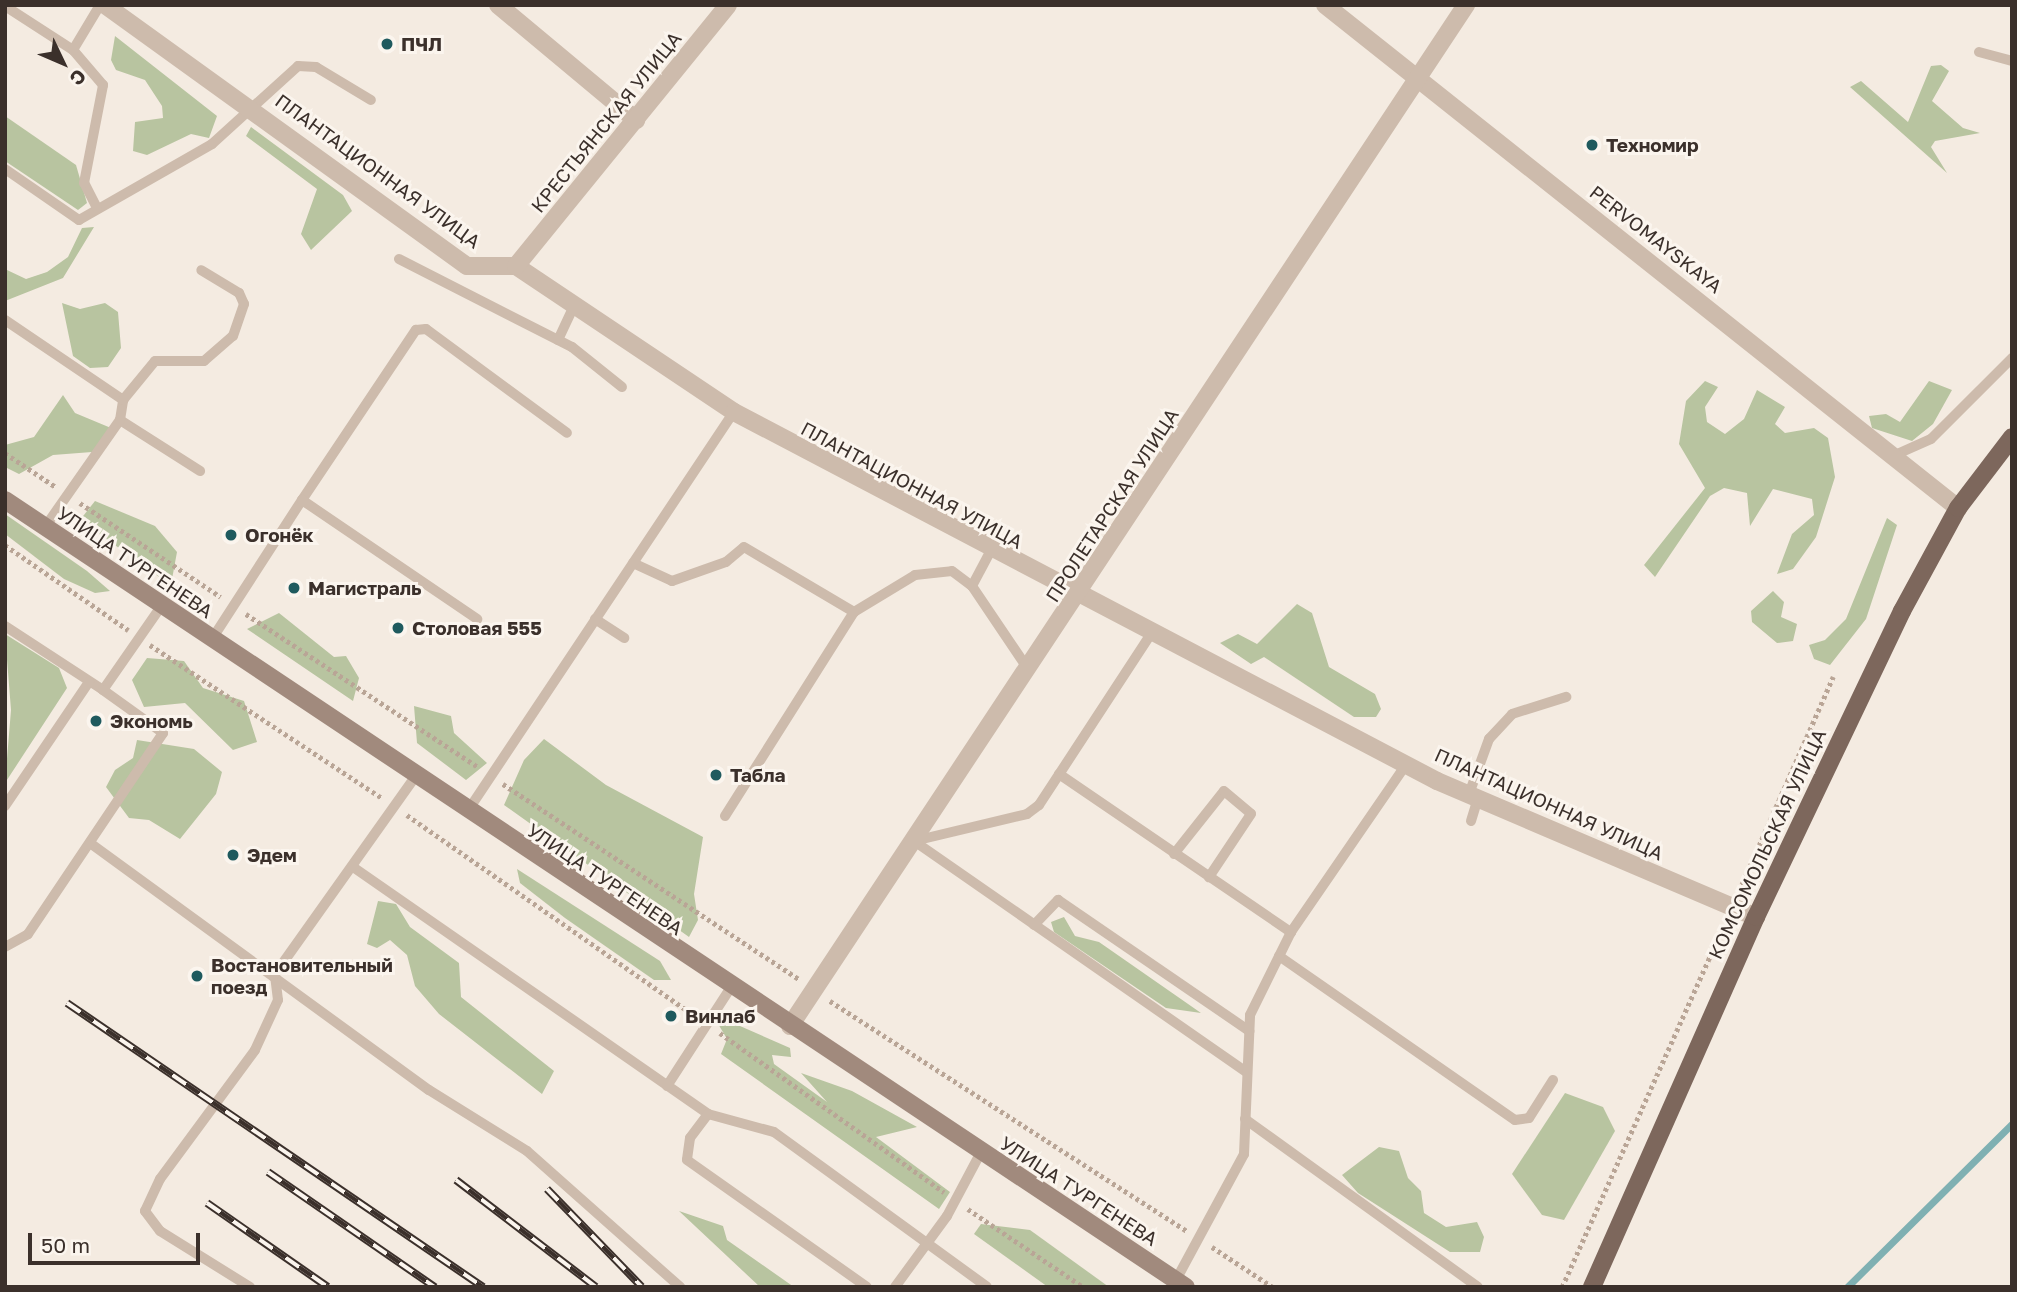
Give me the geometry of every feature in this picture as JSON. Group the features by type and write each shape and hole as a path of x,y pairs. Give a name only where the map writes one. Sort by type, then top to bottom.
{"main road":[{"name":"КОМСОМОЛЬСКАЯ УЛИЦА","path":"1592,1287 1756,916 1902,611 1958,508 2012,436"},
{"name":"УЛИЦА ТУРГЕНЕВА","path":"5,500 415,778 1181,1283"}],"street":[{"name":"ПЛАНТАЦИОННАЯ УЛИЦА","path":"103,5 250,105 467,266 516,266 734,412 990,552 1473,796 1756,916"},
{"path":"498,5 636,120"},
{"name":"КРЕСТЬЯНСКАЯ УЛИЦА","path":"516,266 729,5"},
{"name":"PERVOMAYSKAYA","path":"1325,5 1895,455 1958,508"},
{"name":"ПРОЛЕТАРСКАЯ УЛИЦА","path":"790,1026 1078,596 1466,5"}],"lane":[{"path":"73,50 103,5"},
{"path":"5,6 73,50 103,85 84,183 97,208"},
{"path":"1979,52 2012,61"},
{"path":"5,169 79,220 212,144 250,105 267,99 298,66 317,67 370,100"},
{"path":"400,259 558,340 622,387"},
{"path":"46,527 120,420 123,400 155,361 204,361 233,336 244,304 239,293 201,270"},
{"path":"558,340 574,305"},
{"path":"5,320 123,400"},
{"path":"212,639 416,330 426,329 567,433"},
{"path":"1895,455 1931,439 2012,358"},
{"path":"467,812 734,412"},
{"path":"120,420 200,471"},
{"path":"302,500 477,619"},
{"path":"633,563 672,581 726,562 744,548 853,612"},
{"path":"972,586 990,552"},
{"path":"726,816 853,612 937,568 972,586 1029,670"},
{"path":"103,690 162,605"},
{"path":"595,619 624,638"},
{"path":"5,626 163,733 28,934 5,947"},
{"path":"914,841 1027,814 1059,774 1152,632"},
{"path":"5,806 89,682"},
{"path":"1471,821 1473,796 1489,739 1511,714 1566,697"},
{"path":"1181,1283 1244,1154 1250,1015 1291,932 1408,762"},
{"path":"1059,774 1291,932"},
{"path":"250,1287 160,1231 145,1211 160,1179 255,1049 278,1000 275,974 415,778"},
{"path":"1174,853 1224,791 1251,814 1209,877"},
{"path":"914,841 1246,1072"},
{"path":"90,844 275,974 429,1090 527,1151 680,1287"},
{"path":"353,867 708,1114 774,1132 987,1287"},
{"path":"1034,925 1058,900 1249,1031"},
{"path":"1279,956 1515,1120 1528,1118 1553,1080"},
{"path":"667,1086 731,987"},
{"path":"708,1114 690,1138 687,1160 867,1287"},
{"path":"1245,1119 1478,1287"},
{"path":"895,1287 927,1244 981,1152"}],"path":[{"path":"5,453 814,989 1273,1287"},
{"path":"5,545 396,808 1083,1287"},
{"path":"1562,1287 1833,677"}],"green space":[{"path":"115,36 217,116 209,138 191,134 147,155 133,151 135,122 163,118 162,106 145,80 116,70 111,60"},
{"path":"1941,65 1949,71 1932,101 1963,128 1980,133 1935,141 1931,147 1947,173 1850,87 1861,81 1908,122 1931,66"},
{"path":"5,116 76,165 87,203 78,210 5,161"},
{"path":"251,127 343,195 352,211 311,250 301,234 317,189 246,136"},
{"path":"94,227 63,278 5,301 7,270 26,279 47,272 68,257 82,228"},
{"path":"62,303 80,309 105,303 118,312 121,348 108,367 90,368 73,356"},
{"path":"1705,381 1718,387 1705,407 1707,422 1725,434 1744,419 1757,390 1785,407 1775,424 1785,433 1814,428 1828,438 1835,477 1816,537 1793,569 1777,574 1792,534 1814,515 1812,499 1773,489 1750,526 1747,493 1724,488 1710,496 1655,577 1644,565 1705,488 1679,444 1686,401"},
{"path":"1929,381 1952,390 1933,424 1912,441 1872,428 1869,416 1886,414 1900,422"},
{"path":"63,395 75,413 111,428 92,452 53,455 19,474 5,467 5,445 34,437"},
{"path":"95,501 155,526 177,552 172,579 162,579 80,520"},
{"path":"5,514 87,571 110,591 95,593 64,579 5,534"},
{"path":"1887,518 1897,525 1866,619 1830,665 1814,659 1809,645 1825,640 1846,619"},
{"path":"1773,591 1784,602 1781,617 1797,624 1793,641 1777,643 1752,622 1751,611"},
{"path":"1297,604 1312,613 1329,667 1375,694 1381,709 1376,717 1354,717 1264,657 1251,664 1220,643 1238,634 1257,644"},
{"path":"279,613 334,657 346,656 359,678 353,701 247,629"},
{"path":"5,634 59,668 67,688 5,783 11,710"},
{"path":"147,658 184,661 203,688 244,701 257,742 233,750 185,703 144,707 132,680"},
{"path":"414,706 451,716 454,733 487,763 466,780 417,743"},
{"path":"544,739 606,785 703,837 694,894 698,920 689,937 504,805 524,760"},
{"path":"137,740 194,749 222,772 216,794 180,839 149,820 129,818 106,787 115,770 133,758"},
{"path":"517,869 660,961 671,980 654,980 565,918 520,883"},
{"path":"378,901 396,904 410,927 459,963 461,997 554,1071 542,1094 439,1014 415,986 407,955 390,940 377,948 367,944"},
{"path":"1064,917 1075,936 1099,942 1201,1013 1166,1008 1054,932 1051,922"},
{"path":"724,1019 790,1048 791,1057 772,1055 774,1064 827,1102 801,1073 852,1091 917,1127 876,1137 950,1192 939,1209 721,1054 727,1039 717,1022"},
{"path":"1565,1093 1603,1107 1615,1131 1564,1220 1542,1215 1512,1174"},
{"path":"1379,1147 1399,1151 1408,1178 1421,1191 1424,1213 1446,1227 1477,1222 1484,1237 1480,1252 1450,1252 1358,1193 1342,1175"},
{"path":"679,1211 723,1226 727,1240 794,1287 760,1287"},
{"path":"981,1224 1030,1230 1109,1287 1048,1287 974,1234"}],"waterway":[{"path":"1847,1287 2012,1124"}],"railway":[{"path":"67,1003 483,1287"},
{"path":"268,1172 435,1287"},
{"path":"456,1180 596,1287"},
{"path":"547,1189 642,1287"},
{"path":"207,1203 328,1287"}],"place":[{"name":"ПЧЛ","path":"387,44"},
{"name":"Техномир","path":"1592,145"},
{"name":"Огонёк","path":"231,535"},
{"name":"Магистраль","path":"294,588"},
{"name":"Столовая 555","path":"398,628"},
{"name":"Экономь","path":"96,721"},
{"name":"Табла","path":"716,775"},
{"name":"Эдем","path":"233,855"},
{"name":"Востановительный поезд","path":"197,976"},
{"name":"Винлаб","path":"671,1016"}]}
